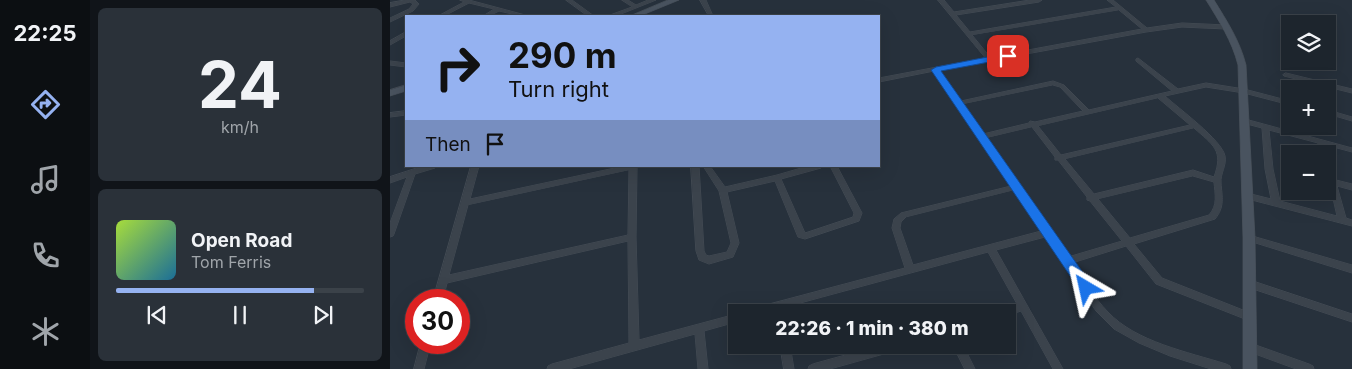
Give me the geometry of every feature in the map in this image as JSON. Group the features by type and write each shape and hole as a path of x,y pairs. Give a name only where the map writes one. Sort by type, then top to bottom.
{"street":[{"path":"390,5 412,0 416,4 411,10 390,20"},
{"path":"569,0 590,15"},
{"path":"625,0 636,7"},
{"path":"615,15 653,0"},
{"path":"637,15 675,0"},
{"path":"703,0 711,15"},
{"path":"941,0 989,60"},
{"path":"954,14 1039,0"},
{"path":"1112,0 1146,30"},
{"path":"1210,0 1241,56 1244,90 1246,196 1250,238 1250,369"},
{"path":"442,15 465,1 522,15"},
{"path":"969,34 1120,8"},
{"path":"487,15 498,9"},
{"path":"880,80 1146,30 1182,25 1226,27"},
{"path":"390,43 405,35"},
{"path":"1138,60 1176,91"},
{"path":"390,63 403,65"},
{"path":"936,70 983,136 1066,261 1106,316 1115,325 1152,344 1226,369"},
{"path":"1286,75 1352,91"},
{"path":"960,103 1053,83 1062,86 1087,111"},
{"path":"983,136 1032,123 1206,85 1244,90 1281,100"},
{"path":"390,93 405,88"},
{"path":"1066,261 1212,217 1218,212 1220,205 1218,180 1222,155 1216,146 1195,126 1159,95"},
{"path":"390,115 405,113"},
{"path":"1336,114 1352,119"},
{"path":"1245,121 1352,150"},
{"path":"1032,123 1090,198 1162,284 1250,317"},
{"path":"1058,158 1195,126"},
{"path":"1265,126 1269,169 1276,203"},
{"path":"390,180 429,167"},
{"path":"441,289 475,167"},
{"path":"465,203 633,167 634,346"},
{"path":"695,167 702,258 709,260 730,255 735,244 723,190 707,167"},
{"path":"723,190 777,178 815,167"},
{"path":"777,178 800,235 805,236 856,219 858,213 835,167"},
{"path":"390,234 412,173"},
{"path":"1090,198 1193,173 1218,180"},
{"path":"1336,183 1352,187"},
{"path":"910,269 896,228 896,220 904,215 1016,187"},
{"path":"1336,195 1342,220"},
{"path":"1246,196 1352,223"},
{"path":"794,304 910,269 1047,233"},
{"path":"443,280 632,237"},
{"path":"1250,238 1352,270"},
{"path":"992,248 1022,307 1058,369"},
{"path":"1250,284 1352,318"},
{"path":"1016,309 1022,307"},
{"path":"552,369 728,320"},
{"path":"699,328 703,369"},
{"path":"1250,348 1285,365 1309,369"},
{"path":"419,369 423,354"},
{"path":"786,354 789,369"},
{"path":"813,369 866,354"},
{"path":"962,354 970,369"}],"route":[{"path":"1008,56 936,70 1086,288"}]}
